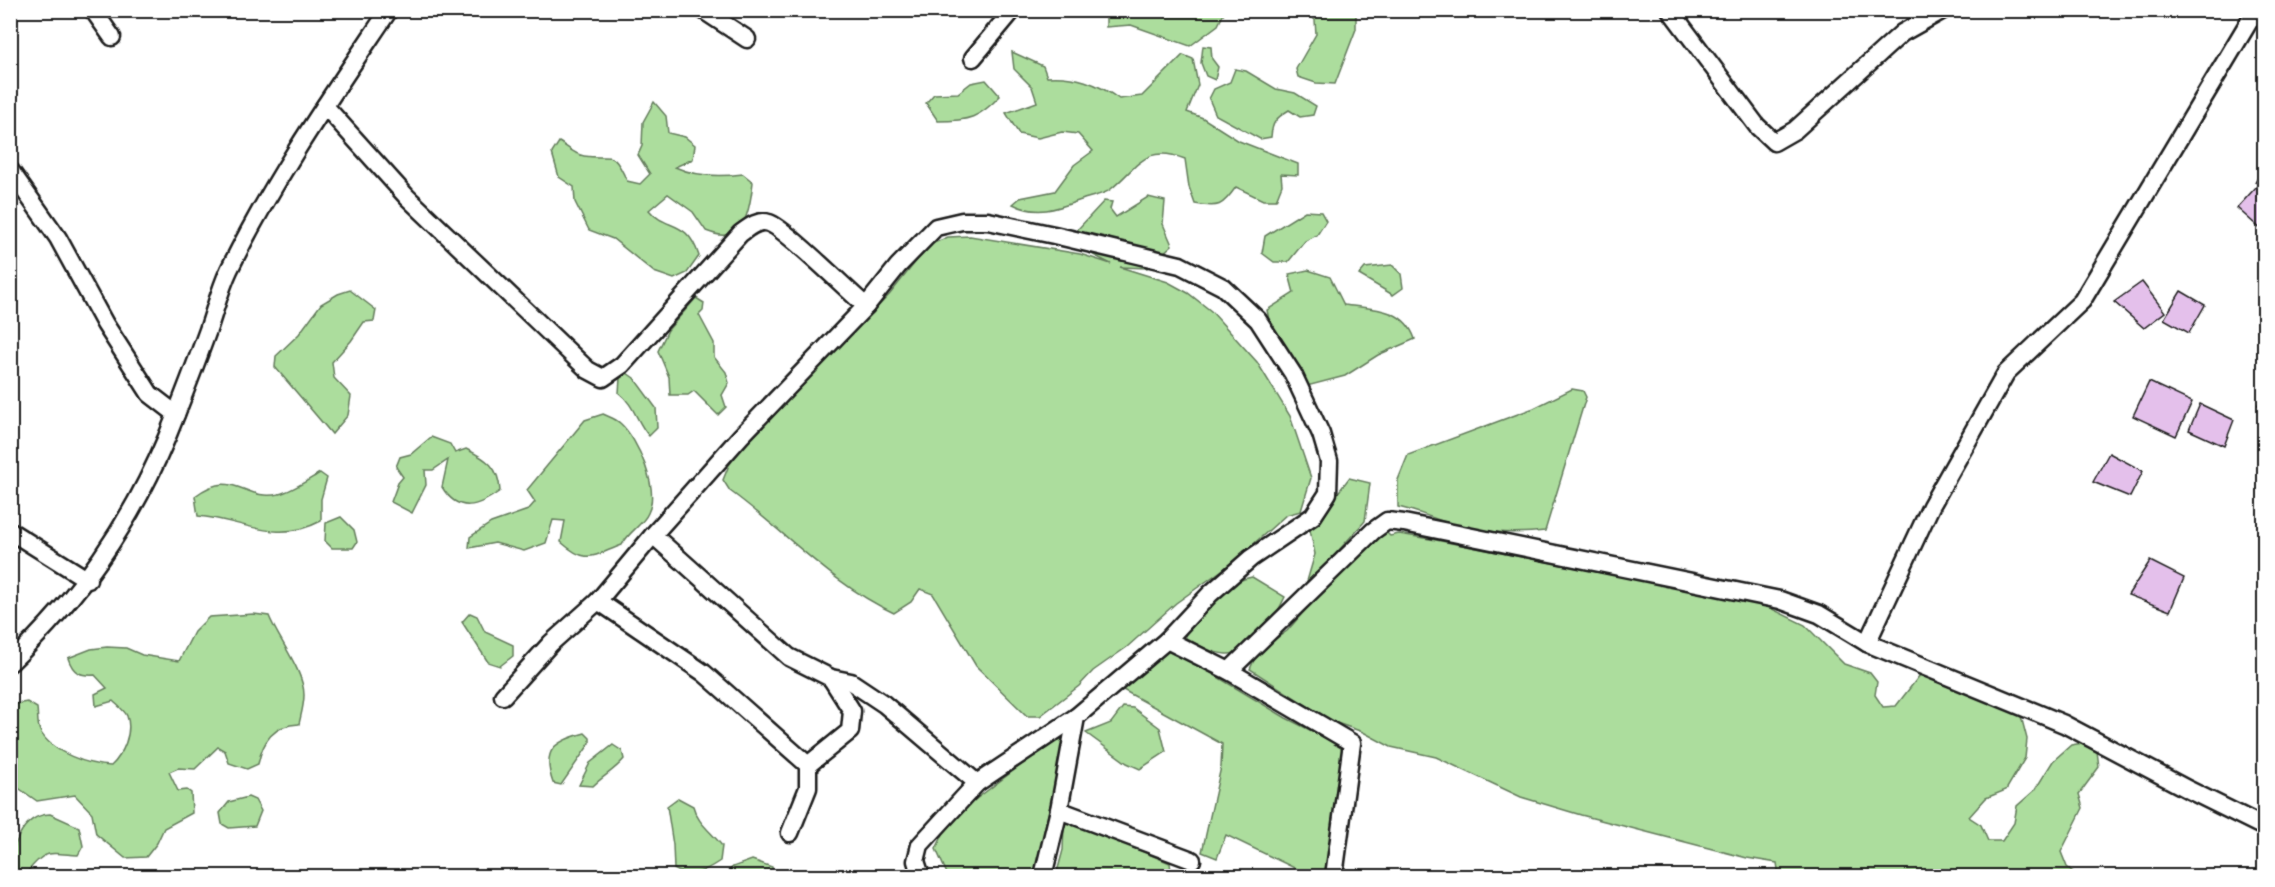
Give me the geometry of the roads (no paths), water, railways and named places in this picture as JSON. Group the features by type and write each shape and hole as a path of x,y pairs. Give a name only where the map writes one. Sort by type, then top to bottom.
{"street":[{"path":"93,10 112,37"},
{"path":"10,663 67,606 88,580 127,518 176,414 228,273 268,196 389,10"},
{"path":"703,10 747,39"},
{"path":"973,58 1013,10"},
{"path":"1670,10 1757,126 1774,142 1795,130 1902,33 1943,10"},
{"path":"1867,644 1931,506 2006,374 2082,301 2256,10"},
{"path":"325,106 407,197 588,370 603,378 622,365 740,234 755,223 769,223 785,234 866,306"},
{"path":"10,170 58,238 105,324 150,394 176,414"},
{"path":"503,696 551,644 598,601 741,436 866,306 898,266 936,227 962,221 988,221 1126,250 1180,265 1223,287 1258,320 1293,374 1321,434 1329,460 1328,493 1313,516 1251,558 1210,594 1167,640 1076,717 977,783 920,845 916,861 921,876"},
{"path":"1228,671 1373,531 1387,521 1780,600 1819,614 1867,644 2064,724 2188,790 2265,826"},
{"path":"10,531 88,580"},
{"path":"653,535 789,657 831,678 851,682 884,705 977,783"},
{"path":"598,601 704,673 808,765 808,788 790,833"},
{"path":"1167,640 1228,671 1352,743 1334,876"},
{"path":"808,765 850,730 852,711 831,678"},
{"path":"1043,876 1059,810 1076,717"},
{"path":"1059,810 1192,860"}]}
